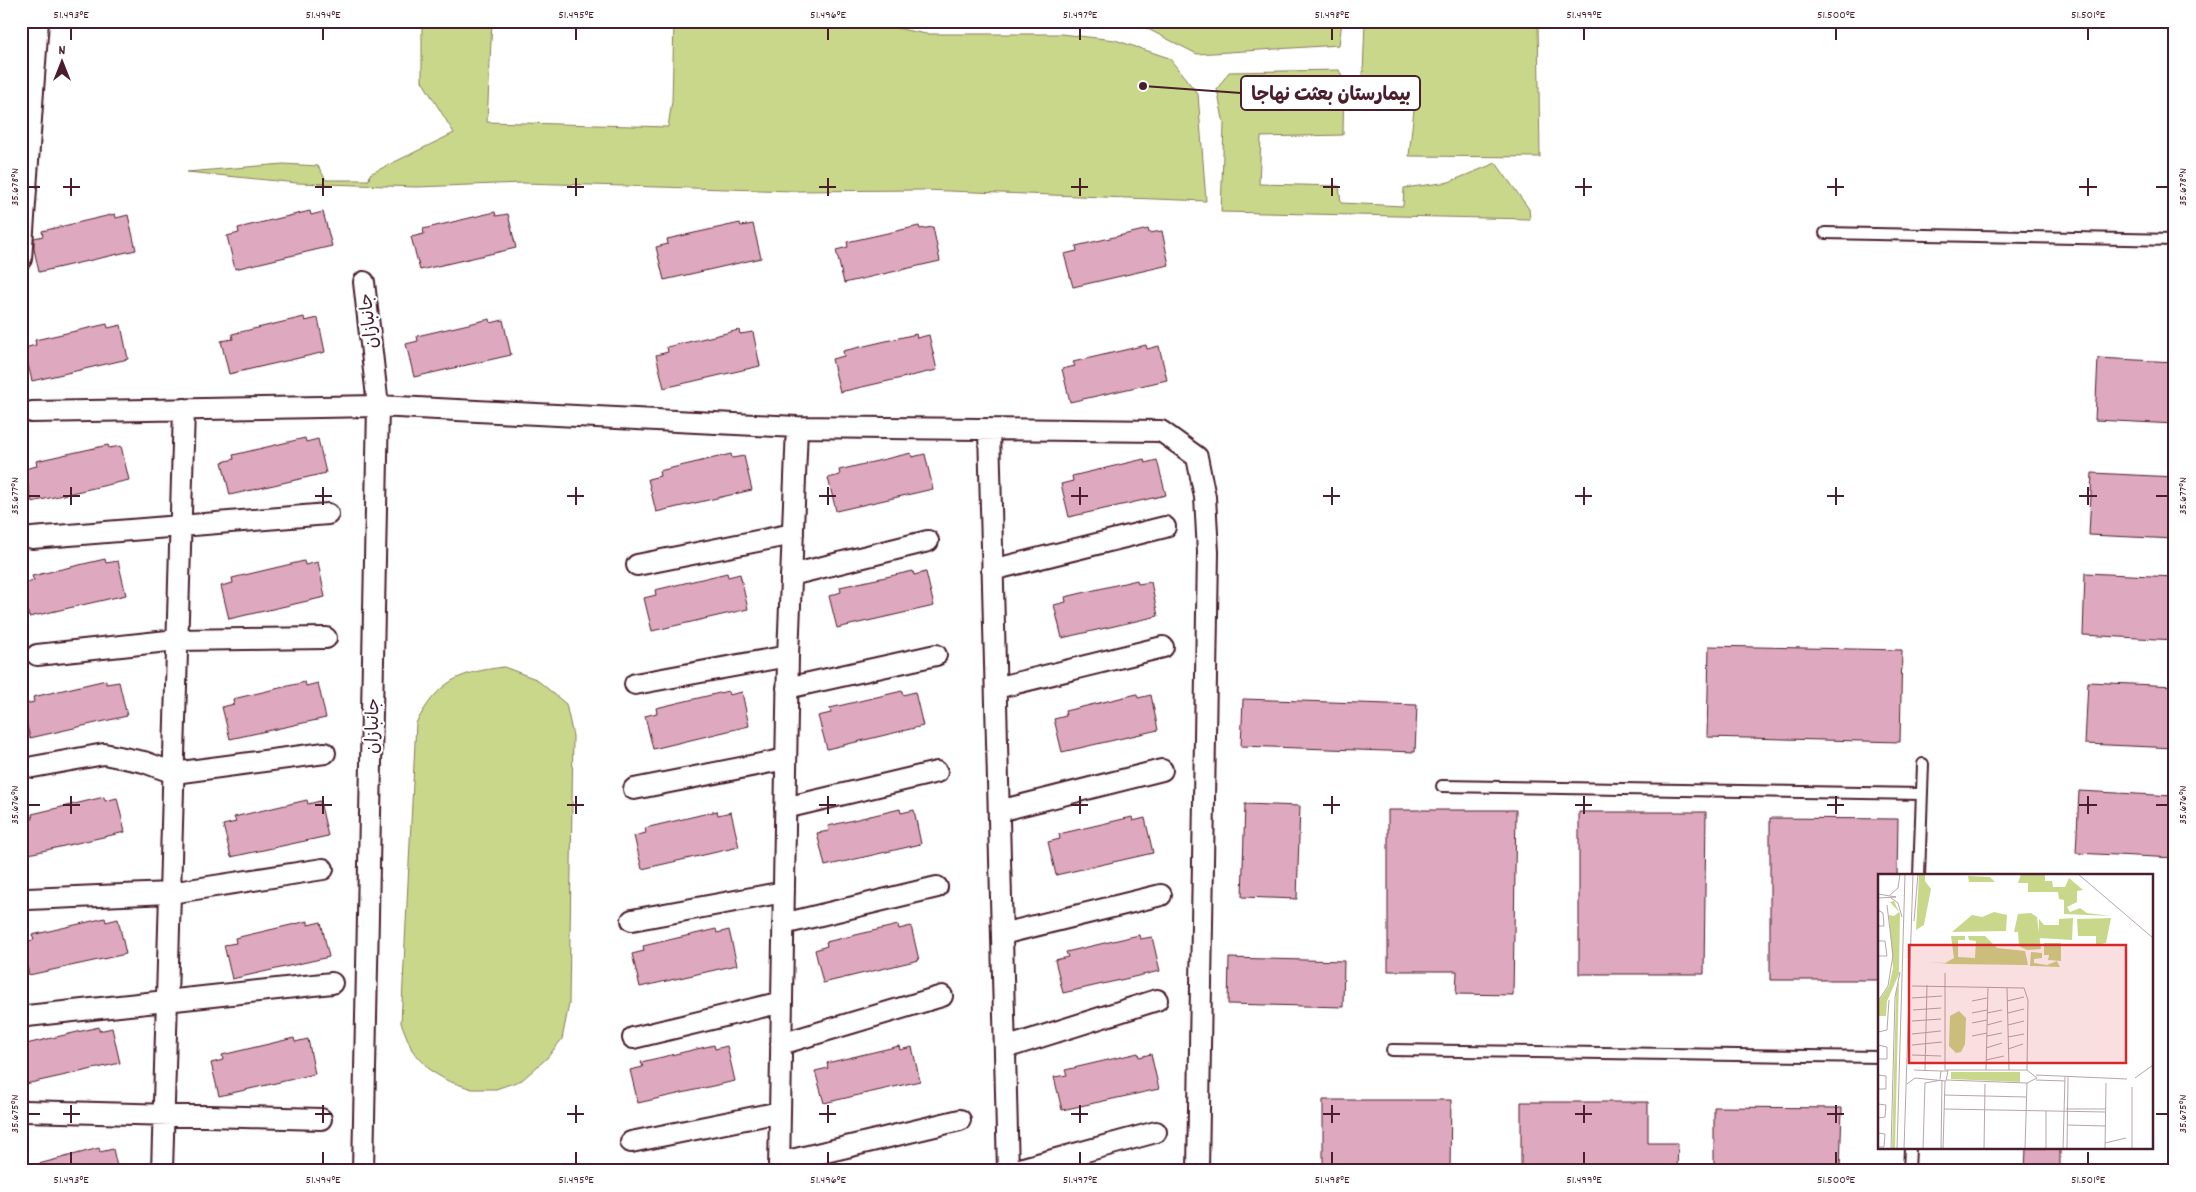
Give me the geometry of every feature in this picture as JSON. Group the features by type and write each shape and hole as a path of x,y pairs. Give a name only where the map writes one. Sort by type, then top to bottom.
{"street":[{"path":"21,259 38,21"},
{"name":"جانبازان","path":"363,1171 378,406 364,282"},
{"path":"32,412 378,406 797,427 1161,430 1196,457 1205,497 1208,552 1198,1171"},
{"path":"162,1171 184,409"},
{"path":"797,427 787,688 779,1167 960,1120"},
{"path":"989,430 1005,1048 1010,1171 1156,1132"},
{"path":"32,538 328,514"},
{"path":"992,570 1165,527"},
{"path":"637,565 792,534"},
{"path":"791,575 928,541"},
{"path":"37,654 177,640 326,638"},
{"path":"996,688 1163,647"},
{"path":"787,688 936,655"},
{"path":"635,684 788,656"},
{"path":"33,767 104,754 144,762 174,773 326,753"},
{"path":"634,790 786,759"},
{"path":"999,811 1162,770"},
{"path":"785,808 937,772"},
{"path":"28,898 170,893 323,869"},
{"path":"784,924 937,887"},
{"path":"632,920 784,892"},
{"path":"1002,934 1161,896"},
{"path":"27,1016 332,984"},
{"path":"781,1044 942,996"},
{"path":"1005,1048 1157,1000"},
{"path":"634,1038 782,1002"},
{"path":"25,1111 321,1119"},
{"path":"631,1142 780,1112"}],"lane":[{"path":"1825,234 2175,240"},
{"path":"1919,874 1923,764"},
{"path":"1442,786 1922,794"},
{"path":"1392,1050 1878,1057"},
{"path":"1909,1171 1910,1150"}],"green space":[{"path":"422,21 492,21 487,122 668,127 672,101 674,21 883,21 886,26 926,34 1061,34 1115,40 1169,58 1198,94 1206,201 923,190 794,191 523,183 417,187 297,183 187,172 283,164 318,166 326,180 369,180 370,174 454,133 422,81"},
{"path":"1132,21 1342,21 1339,45 1197,54"},
{"path":"1365,21 1538,21 1540,157 1409,156 1415,100 1362,101"},
{"path":"1339,70 1344,80 1343,135 1261,137 1259,184 1339,186 1341,203 1403,206 1404,188 1449,182 1496,163 1529,209 1530,219 1221,212 1224,124 1217,89 1229,72"},
{"path":"504,667 536,679 566,704 573,736 569,1004 562,1039 547,1058 522,1080 496,1089 472,1089 448,1081 431,1071 412,1050 401,1023 416,723 433,697 451,681 474,672"}],"building":[{"path":"310,211 311,215 323,212 332,246 235,269 227,236 239,233 238,228"},
{"path":"495,212 496,216 508,214 516,248 420,270 411,237 424,234 423,229"},
{"path":"115,214 116,218 128,215 136,250 39,272 34,249 34,238 43,236 42,231"},
{"path":"740,223 741,226 753,224 761,258 664,280 656,247 668,244 667,239"},
{"path":"919,226 920,229 933,227 940,261 844,283 836,250 848,247 847,242"},
{"path":"1148,229 1149,233 1162,231 1169,265 1073,287 1064,254 1077,251 1076,246"},
{"path":"304,317 305,321 318,318 325,352 229,374 221,341 233,339 232,334"},
{"path":"490,319 491,323 503,320 511,355 414,377 406,344 418,341 417,336"},
{"path":"107,324 108,328 121,325 128,359 32,381 24,348 36,345 35,340"},
{"path":"739,330 740,334 753,332 760,366 664,388 656,355 668,352 667,347"},
{"path":"916,334 917,338 929,335 937,370 840,392 832,359 844,356 843,351"},
{"path":"1146,345 1147,349 1159,346 1167,380 1070,402 1062,369 1075,366 1073,362"},
{"path":"2098,358 2175,362 2175,424 2095,420"},
{"path":"305,438 306,442 318,439 326,473 230,495 222,462 234,459 233,455"},
{"path":"108,445 109,448 121,446 129,480 32,502 24,469 37,466 36,461"},
{"path":"911,453 912,457 925,454 933,489 836,511 828,478 840,475 839,470"},
{"path":"731,454 732,458 744,456 752,490 656,512 648,479 660,476 659,471"},
{"path":"1144,459 1145,463 1157,460 1166,495 1069,517 1061,484 1073,481 1072,476"},
{"path":"2092,473 2175,477 2175,539 2089,535"},
{"path":"105,559 106,563 118,561 126,595 29,617 21,584 34,581 32,576"},
{"path":"304,561 305,565 318,562 325,597 229,619 221,586 233,583 232,578"},
{"path":"913,571 914,575 926,572 934,606 837,628 829,596 841,592 840,587"},
{"path":"727,573 728,577 740,574 748,609 652,631 644,598 656,595 655,590"},
{"path":"2085,573 2175,577 2175,640 2083,635"},
{"path":"1137,580 1138,584 1151,582 1158,616 1062,638 1054,605 1066,602 1065,597"},
{"path":"1709,646 1902,650 1900,742 1707,737"},
{"path":"106,680 106,684 119,682 127,716 30,738 22,705 34,702 33,697"},
{"path":"305,682 306,686 318,683 326,718 230,739 222,707 234,704 233,699"},
{"path":"2088,682 2175,686 2175,748 2085,744"},
{"path":"728,691 729,695 742,692 749,726 653,749 645,716 657,713 656,708"},
{"path":"902,691 903,695 915,692 923,726 827,749 818,716 831,713 830,708"},
{"path":"1137,694 1138,698 1151,695 1158,730 1062,752 1054,719 1066,716 1065,711"},
{"path":"1243,699 1417,705 1415,752 1241,746"},
{"path":"2079,791 2175,796 2175,858 2076,853"},
{"path":"104,797 105,801 117,798 125,832 29,854 21,821 33,819 32,814"},
{"path":"307,800 308,804 320,801 328,836 231,857 223,825 236,822 234,817"},
{"path":"1245,804 1300,806 1297,899 1242,897"},
{"path":"900,809 901,813 914,810 921,844 825,866 817,833 829,831 828,826"},
{"path":"1388,810 1516,810 1513,995 1456,994 1457,971 1388,971"},
{"path":"717,811 718,815 731,812 739,847 642,869 634,836 646,833 645,828"},
{"path":"1579,812 1706,812 1704,974 1579,974"},
{"path":"1132,817 1133,821 1145,818 1153,853 1056,875 1048,842 1060,839 1059,834"},
{"path":"1770,818 1898,819 1897,874 1878,874 1878,980 1770,980"},
{"path":"105,918 106,922 118,919 126,954 29,975 21,942 34,940 32,935"},
{"path":"308,921 308,925 321,922 329,957 232,979 224,945 236,943 235,938"},
{"path":"898,925 899,929 911,926 919,960 823,983 815,950 827,946 826,942"},
{"path":"716,929 717,933 729,930 737,965 640,987 632,954 644,951 643,946"},
{"path":"1139,935 1140,939 1152,937 1160,971 1063,993 1055,960 1068,957 1066,952"},
{"path":"1229,958 1344,961 1343,1007 1228,1004"},
{"path":"99,1027 99,1031 112,1028 120,1063 21,1085 21,1050 27,1049 26,1044"},
{"path":"294,1038 295,1042 308,1039 315,1074 219,1096 211,1063 223,1060 222,1055"},
{"path":"714,1045 715,1049 727,1046 735,1081 638,1103 630,1070 643,1067 641,1062"},
{"path":"899,1046 900,1050 912,1047 920,1081 824,1103 815,1071 828,1068 827,1063"},
{"path":"1138,1053 1139,1057 1151,1054 1159,1089 1062,1110 1054,1077 1067,1075 1065,1070"},
{"path":"1323,1100 1451,1100 1450,1171 1323,1171"},
{"path":"1521,1102 1648,1102 1648,1143 1678,1143 1677,1171 1521,1171"},
{"path":"1714,1107 1842,1108 1840,1171 1714,1171"},
{"path":"99,1148 100,1152 113,1149 118,1171 32,1171 31,1166"},
{"path":"2026,1150 2060,1150 2060,1171 2025,1171"}],"place":[{"name":"بیمارستان بعثت نهاجا","path":"1143,86"}]}
